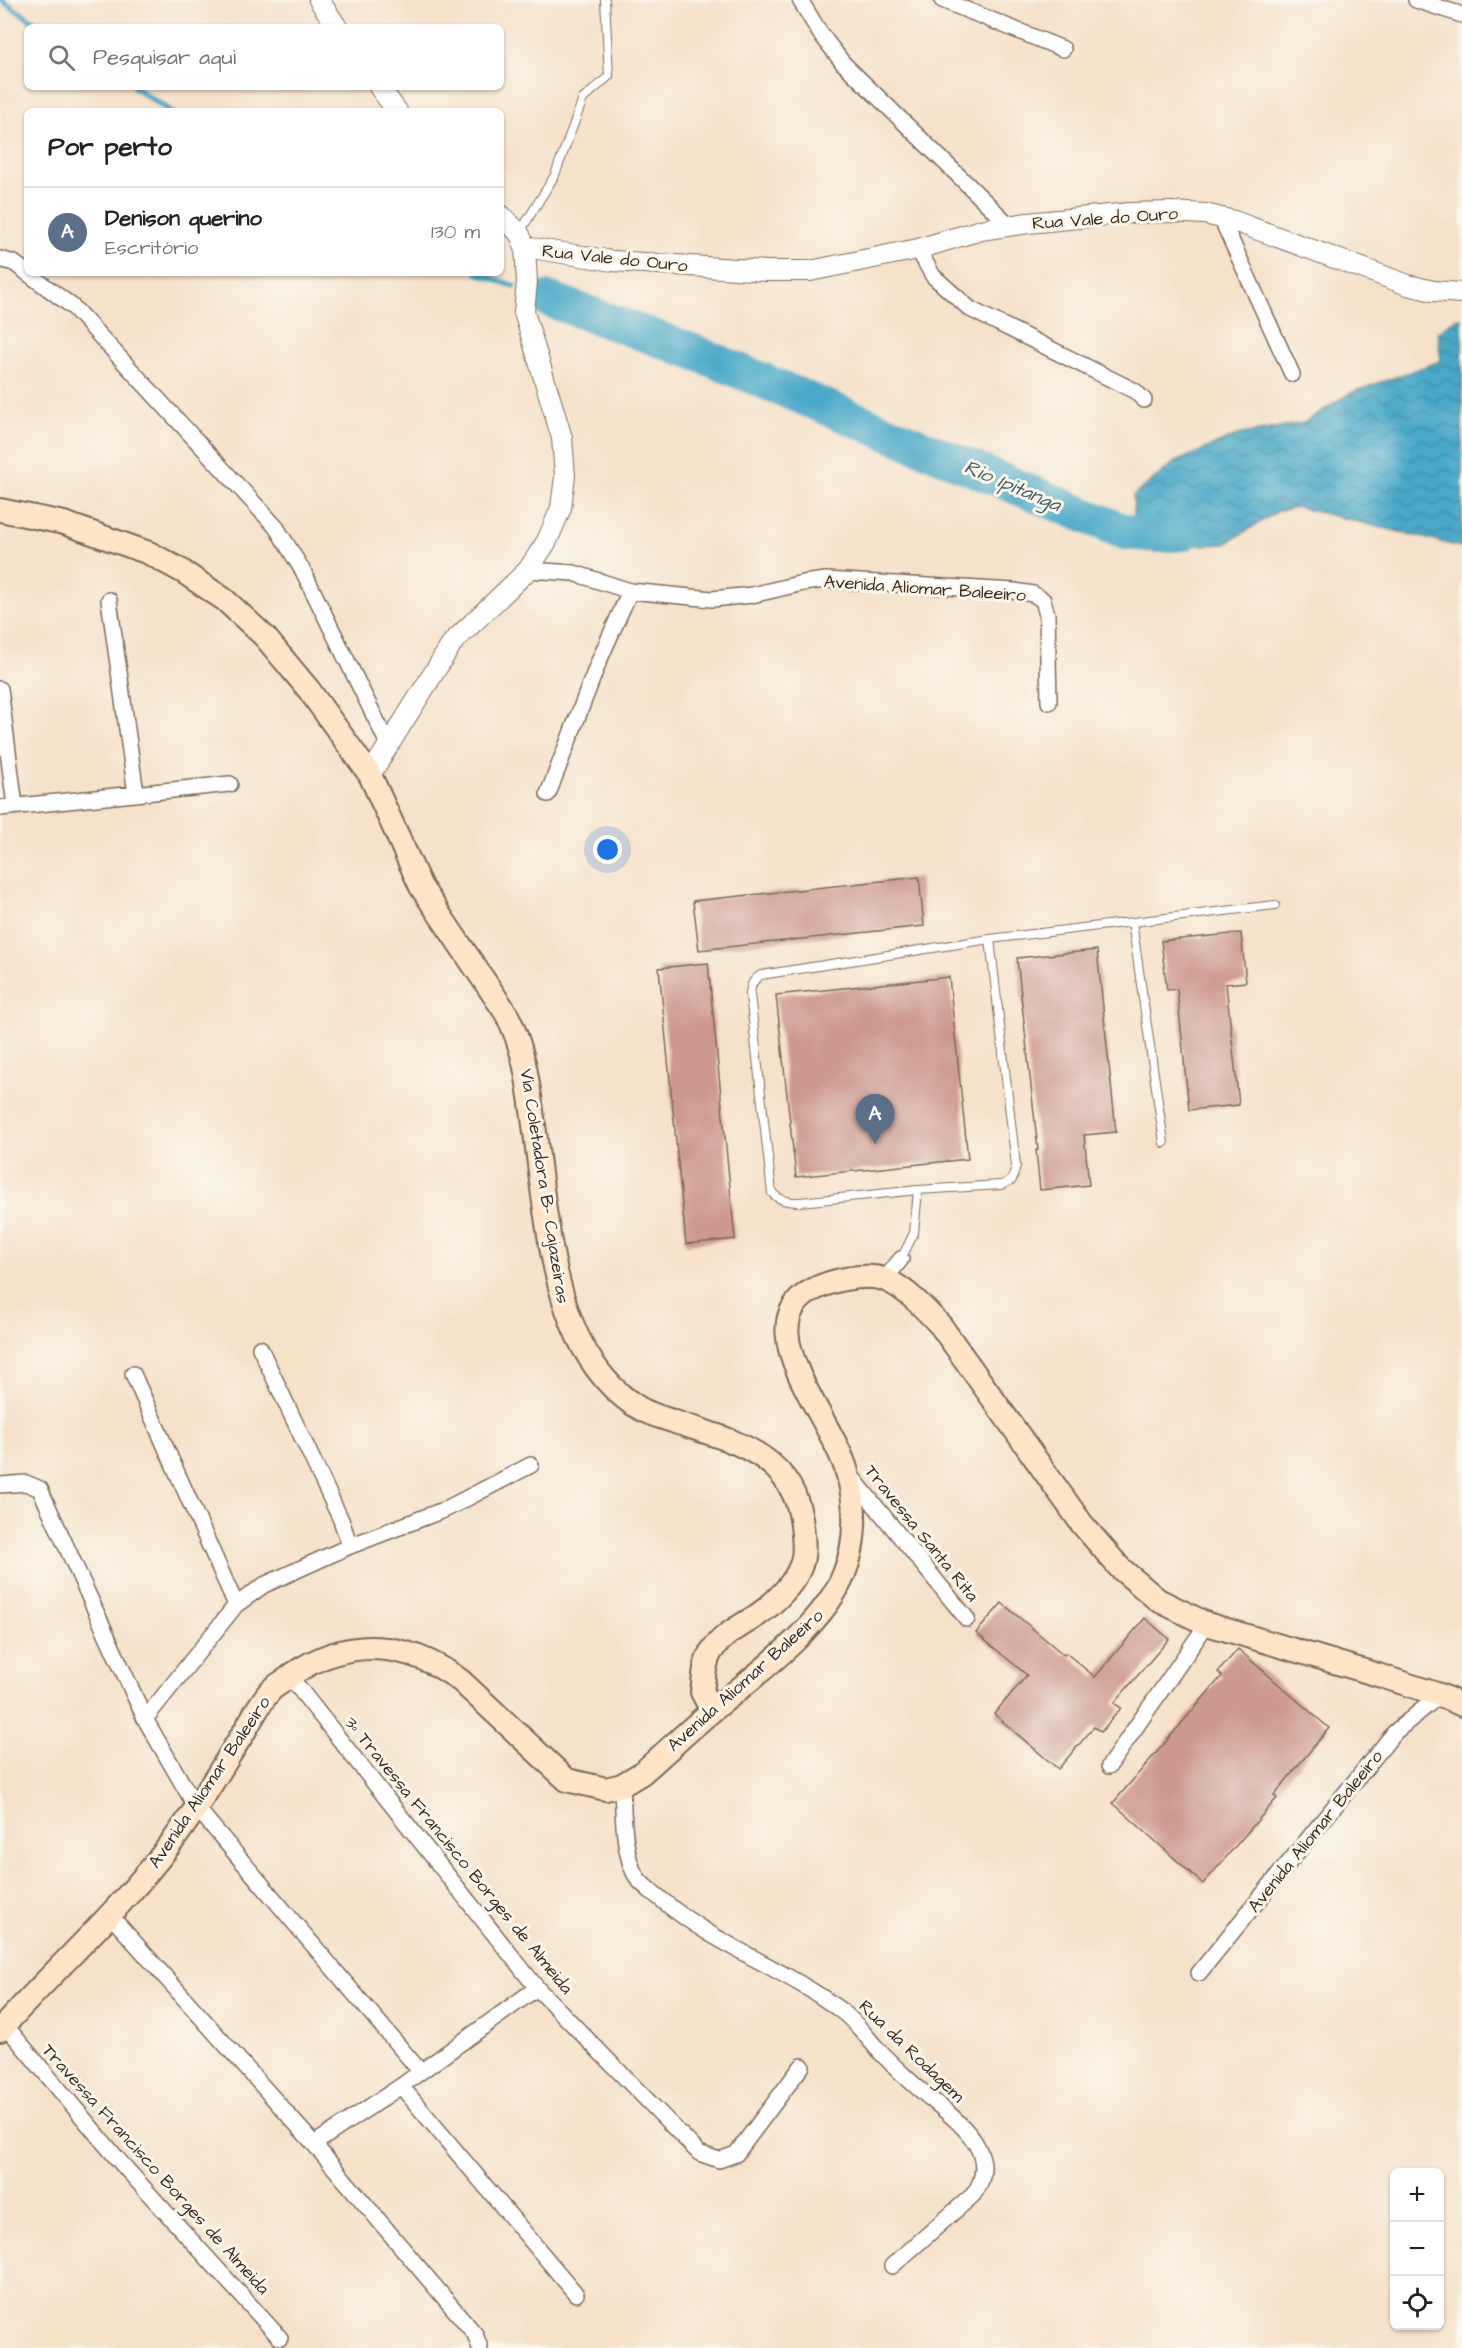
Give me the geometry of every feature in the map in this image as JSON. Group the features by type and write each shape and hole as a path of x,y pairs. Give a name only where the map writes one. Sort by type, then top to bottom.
{"main road":[{"name":"Via Coletadora B- Cajazeiras","path":"0,510 64,523 149,553 182,571 225,600 265,637 309,690 370,775 421,887 506,1013 518,1035 525,1062 548,1226 564,1307 591,1361 604,1379 642,1411 724,1438 749,1450 770,1462 794,1490 800,1507 804,1542 800,1566 787,1589 761,1613 723,1637 710,1654 711,1695"},
{"name":"Avenida Aliomar Baleeiro","path":"2,2027 110,1915 170,1845 269,1692 310,1663 339,1651 370,1647 403,1651 424,1658 446,1670 567,1780 606,1789 622,1785 642,1773 693,1728 711,1695 813,1622 827,1607 845,1574 855,1525 854,1501 840,1453 798,1375 789,1350 786,1329 790,1312 796,1303 810,1292 846,1279 867,1277 885,1279"},
{"path":"885,1279 925,1309 941,1326 1082,1524 1120,1568 1158,1600 1207,1624 1440,1695 1462,1705"}],"street":[{"path":"319,0 335,24"},
{"path":"800,0 820,33 843,63 1010,226"},
{"path":"942,0 1063,49"},
{"path":"1416,0 1462,15"},
{"path":"381,90 395,108"},
{"name":"Rua Vale do Ouro","path":"522,240 613,261 799,271 842,266 918,249 981,230 1130,213 1171,212 1234,221 1408,285 1433,291 1462,293"},
{"path":"1221,218 1292,374"},
{"path":"370,775 453,642 528,570 548,541 561,508 565,476 562,438 524,312 527,282 522,240 504,219"},
{"path":"918,249 933,276 970,309 1135,391 1144,400"},
{"path":"0,259 14,263 24,271"},
{"path":"31,276 73,308 276,527 303,571 389,746"},
{"name":"Avenida Aliomar Baleeiro","path":"528,570 574,573 630,591 712,599 734,598 826,580 1033,594 1043,600 1047,615 1049,702"},
{"path":"548,794 599,661 630,591"},
{"path":"109,600 136,794"},
{"path":"0,689 8,807 231,784"},
{"path":"885,1279 901,1259"},
{"path":"260,1348 341,1520 350,1546"},
{"path":"133,1374 236,1605"},
{"path":"145,1719 236,1605 264,1585 350,1546 446,1509 531,1465"},
{"name":"Travessa Santa Rita","path":"847,1472 967,1619"},
{"path":"0,1485 26,1483 40,1489 145,1719 195,1808 420,2071"},
{"path":"1109,1766 1207,1624"},
{"name":"3ª Travessa Francisco Borges de Almeida","path":"290,1677 537,1988 699,2153 719,2160 736,2154 802,2066"},
{"name":"Avenida Aliomar Baleeiro","path":"1198,1973 1395,1732 1440,1695"},
{"name":"Rua da Rodagem","path":"622,1785 624,1827 632,1868 638,1879 690,1921 809,1990 852,2019 881,2052 923,2093 956,2120 977,2143 981,2162 981,2181 978,2188 961,2207 892,2266"},
{"path":"110,1915 314,2144 475,2334 480,2348"},
{"path":"314,2144 401,2086 537,1988"},
{"name":"Travessa Francisco Borges de Almeida","path":"2,2027 121,2163 280,2338"},
{"path":"401,2086 576,2294"}],"lane":[{"path":"522,240 555,175 583,99 609,76 605,0"},
{"path":"990,939 1015,1173 1008,1183 794,1202 779,1199 772,1193 750,993 755,978 761,975 990,939 1275,905"},
{"path":"1132,922 1164,1143"},
{"path":"901,1259 914,1233 918,1190"}],"water":[{"path":"1462,318 1462,547 1297,507 1278,511 1225,544 1179,546 1136,541 1133,496 1174,463 1237,435 1304,423 1350,393 1441,361 1438,332 1456,319"}],"building":[{"path":"919,877 924,926 699,950 693,901"},
{"path":"1241,933 1246,982 1226,984 1239,1105 1189,1110 1177,989 1167,990 1161,941"},
{"path":"1097,950 1116,1132 1084,1135 1089,1185 1040,1190 1036,1150 1038,1150 1017,958"},
{"path":"708,963 735,1239 686,1244 659,968"},
{"path":"949,977 968,1159 796,1177 776,995"},
{"path":"1002,1603 1064,1655 1066,1653 1095,1677 1145,1618 1169,1639 1114,1703 1121,1708 1101,1732 1094,1727 1058,1769 994,1714 1027,1675 976,1633"},
{"path":"1238,1649 1329,1728 1274,1795 1277,1798 1203,1884 1113,1803 1222,1676 1218,1672"}],"waterway":[{"name":"Rio Ipitanga","path":"1,0 37,24"},
{"name":"Rio Ipitanga","path":"138,90 166,108"},
{"name":"Rio Ipitanga","path":"486,276 514,286"},
{"name":"Rio Ipitanga","path":"548,299 694,352 1125,532 1160,535 1183,533"}],"place":[{"name":"Denison querino","path":"875,1144"}]}
